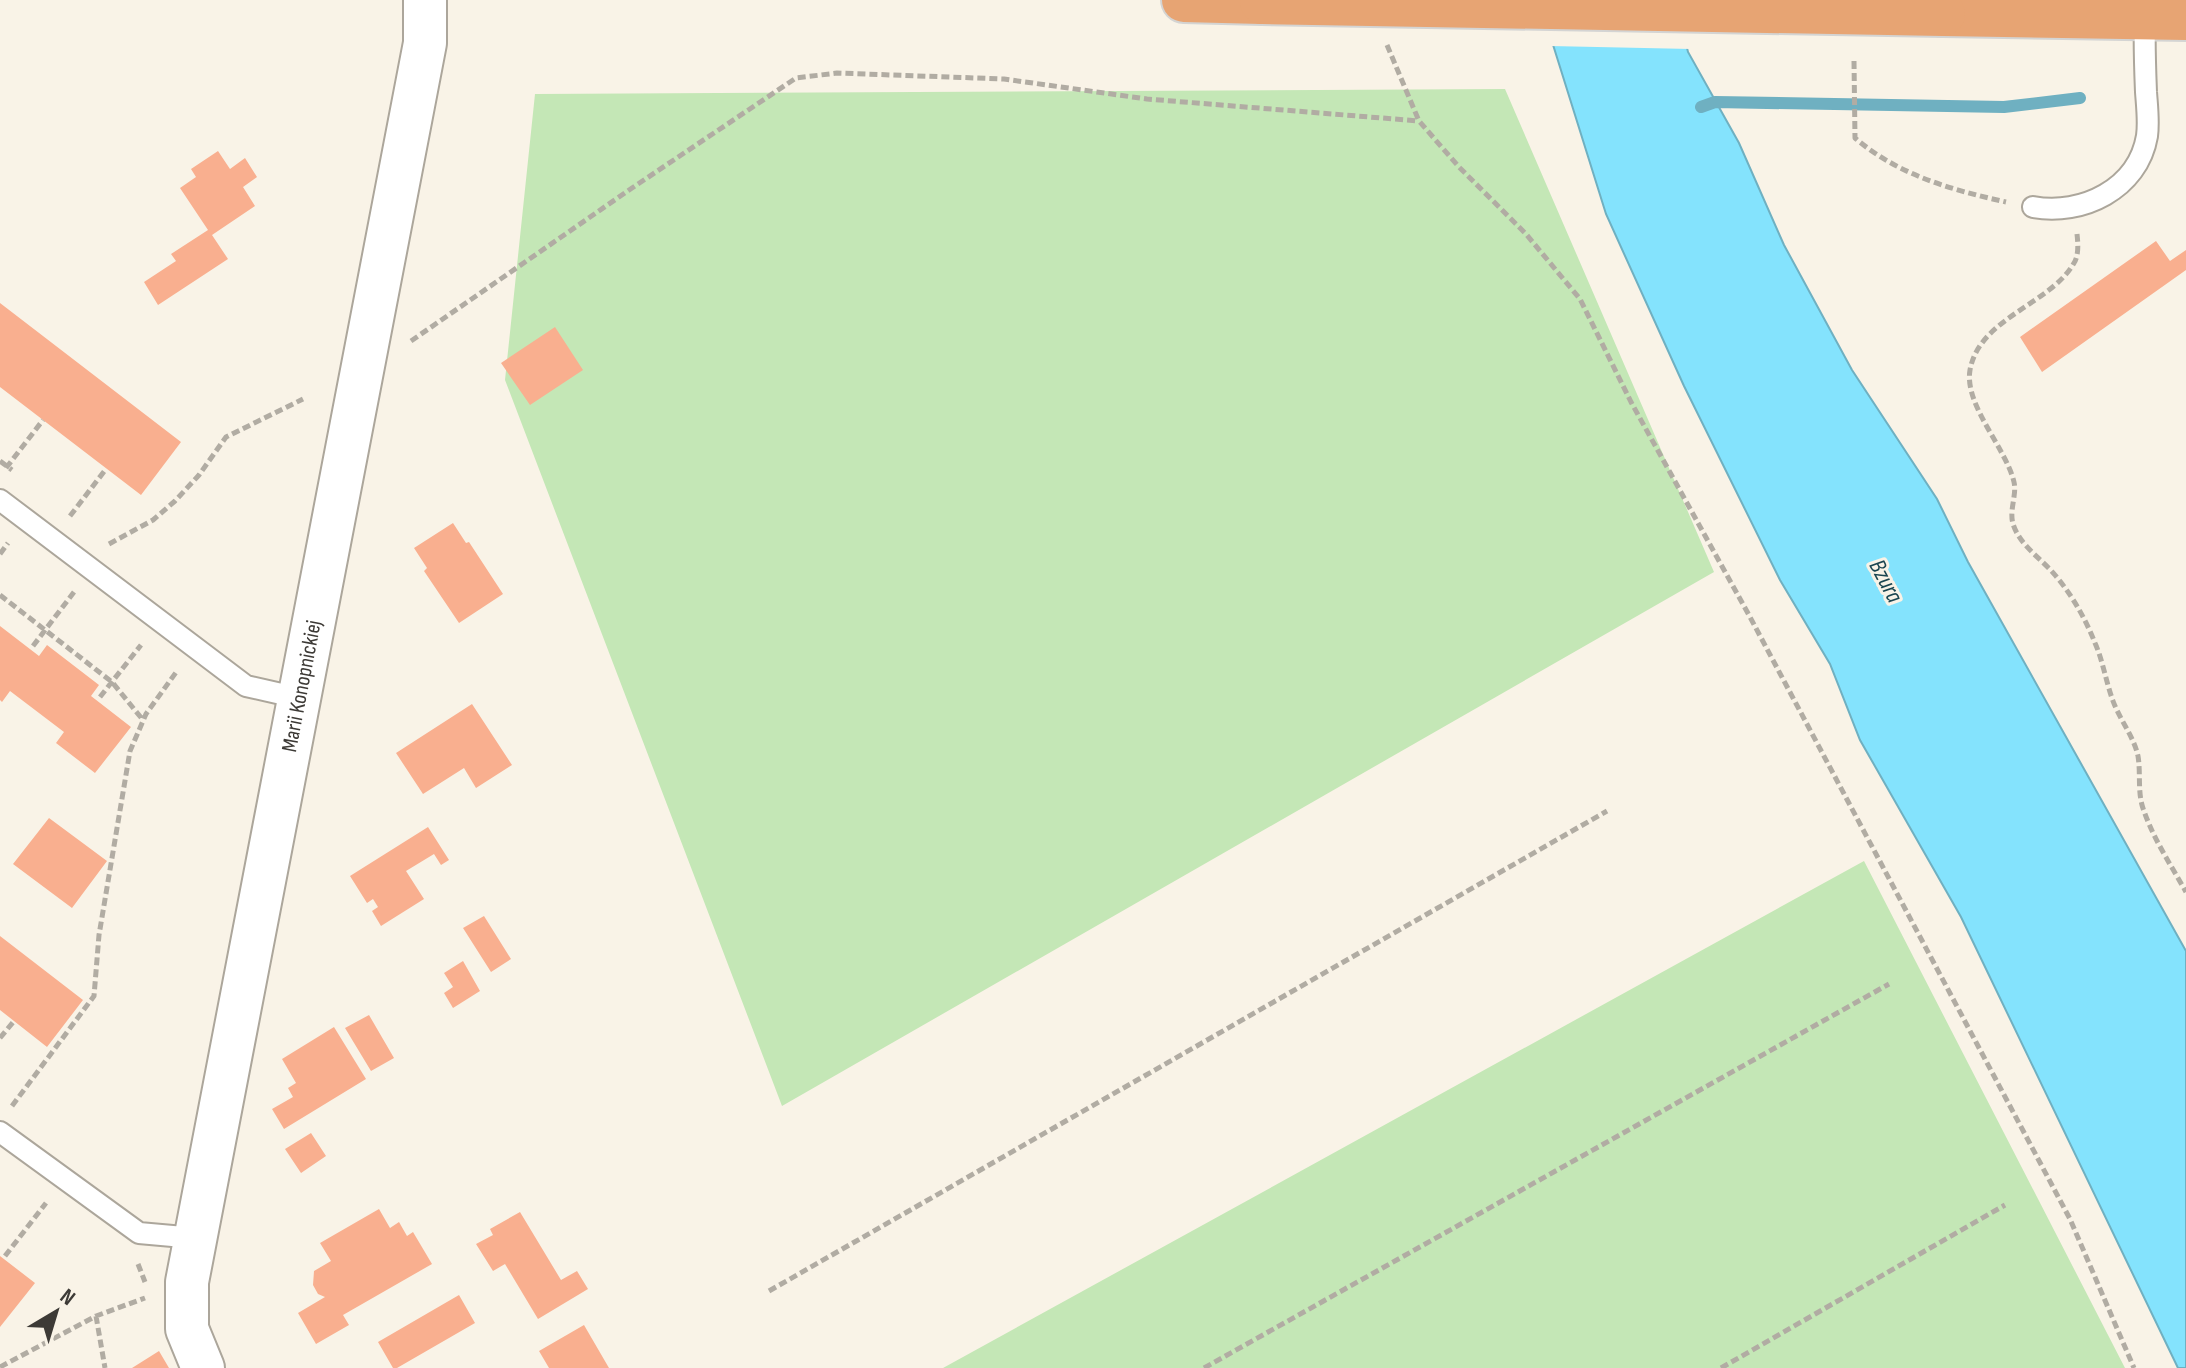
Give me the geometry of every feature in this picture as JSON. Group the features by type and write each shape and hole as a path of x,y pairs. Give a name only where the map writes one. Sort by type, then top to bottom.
{"main road":[{"path":"1184,0 2166,18"}],"street":[{"name":"Marii Konopnickiej","path":"203,1368 187,1329 187,1282 425,43 425,0"}],"lane":[{"path":"2033,207 2073,209 2103,197 2124,181 2139,158 2147,136 2166,18"},
{"path":"0,500 246,686 299,698"},
{"path":"3,1123 64,1180 139,1233 195,1238"}],"path":[{"path":"1385,40 1419,121 1459,167 1526,234 1580,299 1631,402 1750,617 2070,1219 2134,1368"},
{"path":"1854,61 1855,138 1872,152 1932,183 2033,207"},
{"path":"410,342 796,78 837,73 1004,79 1147,99 1419,121"},
{"path":"2073,209 2078,243 2076,262 2059,281 1994,331 1978,349 1970,366 1969,379 1975,403 2015,484 2011,508 2013,523 2024,544 2057,576 2080,610 2097,645 2114,703 2138,755 2142,808 2162,852 2186,892"},
{"path":"110,544 153,520 175,501 199,475 226,437 303,399"},
{"path":"0,475 43,420"},
{"path":"52,539 106,469"},
{"path":"33,646 92,570"},
{"path":"0,595 112,682 143,721"},
{"path":"100,697 159,621"},
{"path":"3,1123 94,996 99,935 130,751 143,721 194,647"},
{"path":"769,1291 1607,811"},
{"path":"1204,1368 1889,984"},
{"path":"0,1038 14,1021"},
{"path":"5,1256 64,1180"},
{"path":"1721,1368 2005,1205"},
{"path":"0,1367 96,1316 187,1282"},
{"path":"96,1316 105,1368"}],"green space":[{"path":"1505,89 1714,572 782,1106 505,380 535,94"},
{"path":"1864,861 2125,1368 943,1368"}],"water":[{"name":"Bzura","path":"1539,0 1675,0 1688,52 1739,143 1784,245 1852,370 1937,499 1968,562 2186,951 2186,1368 2178,1368 1961,917 1860,740 1830,664 1780,580 1684,386 1606,214"}],"pier":[{"path":"1535,0 1679,0 1691,49 1550,46"}],"building":[{"path":"218,151 230,169 245,158 257,177 243,187 255,206 212,235 228,259 158,305 144,282 176,261 171,254 208,230 180,188 196,177 191,169"},
{"path":"2156,241 2170,261 2186,250 2186,270 2042,372 2020,337"},
{"path":"0,303 181,442 141,495 0,387"},
{"path":"555,327 583,370 530,405 501,363"},
{"path":"453,523 503,594 459,623 424,571 427,568 414,548"},
{"path":"0,626 39,656 47,645 99,685 91,696 131,727 95,773 56,743 64,732 10,691 2,702 0,700"},
{"path":"472,704 512,765 476,788 464,768 423,794 396,753"},
{"path":"49,818 107,861 72,908 13,864"},
{"path":"428,827 449,860 441,865 434,854 406,871 424,899 381,926 372,911 378,907 373,899 367,903 350,876"},
{"path":"484,916 511,959 491,972 463,928"},
{"path":"0,936 83,1000 47,1047 0,1010"},
{"path":"463,961 480,991 453,1008 444,993 453,987 444,973"},
{"path":"369,1015 394,1058 371,1071 345,1028"},
{"path":"334,1027 366,1079 284,1129 272,1109 293,1097 288,1088 296,1083 282,1059"},
{"path":"311,1133 326,1156 301,1173 285,1149"},
{"path":"379,1209 390,1228 399,1222 407,1236 413,1232 432,1264 343,1315 349,1325 316,1344 298,1313 325,1297 318,1294 313,1285 314,1271 331,1261 320,1243"},
{"path":"520,1212 561,1280 577,1271 588,1289 538,1319 505,1264 493,1271 476,1244 493,1235 490,1229"},
{"path":"0,1256 35,1283 0,1327"},
{"path":"459,1295 475,1323 393,1368 378,1342"},
{"path":"584,1325 609,1368 549,1368 539,1351"},
{"path":"159,1351 169,1368 132,1368"}],"waterway":[{"path":"1701,107 1715,102 2004,107 2080,98"}]}
